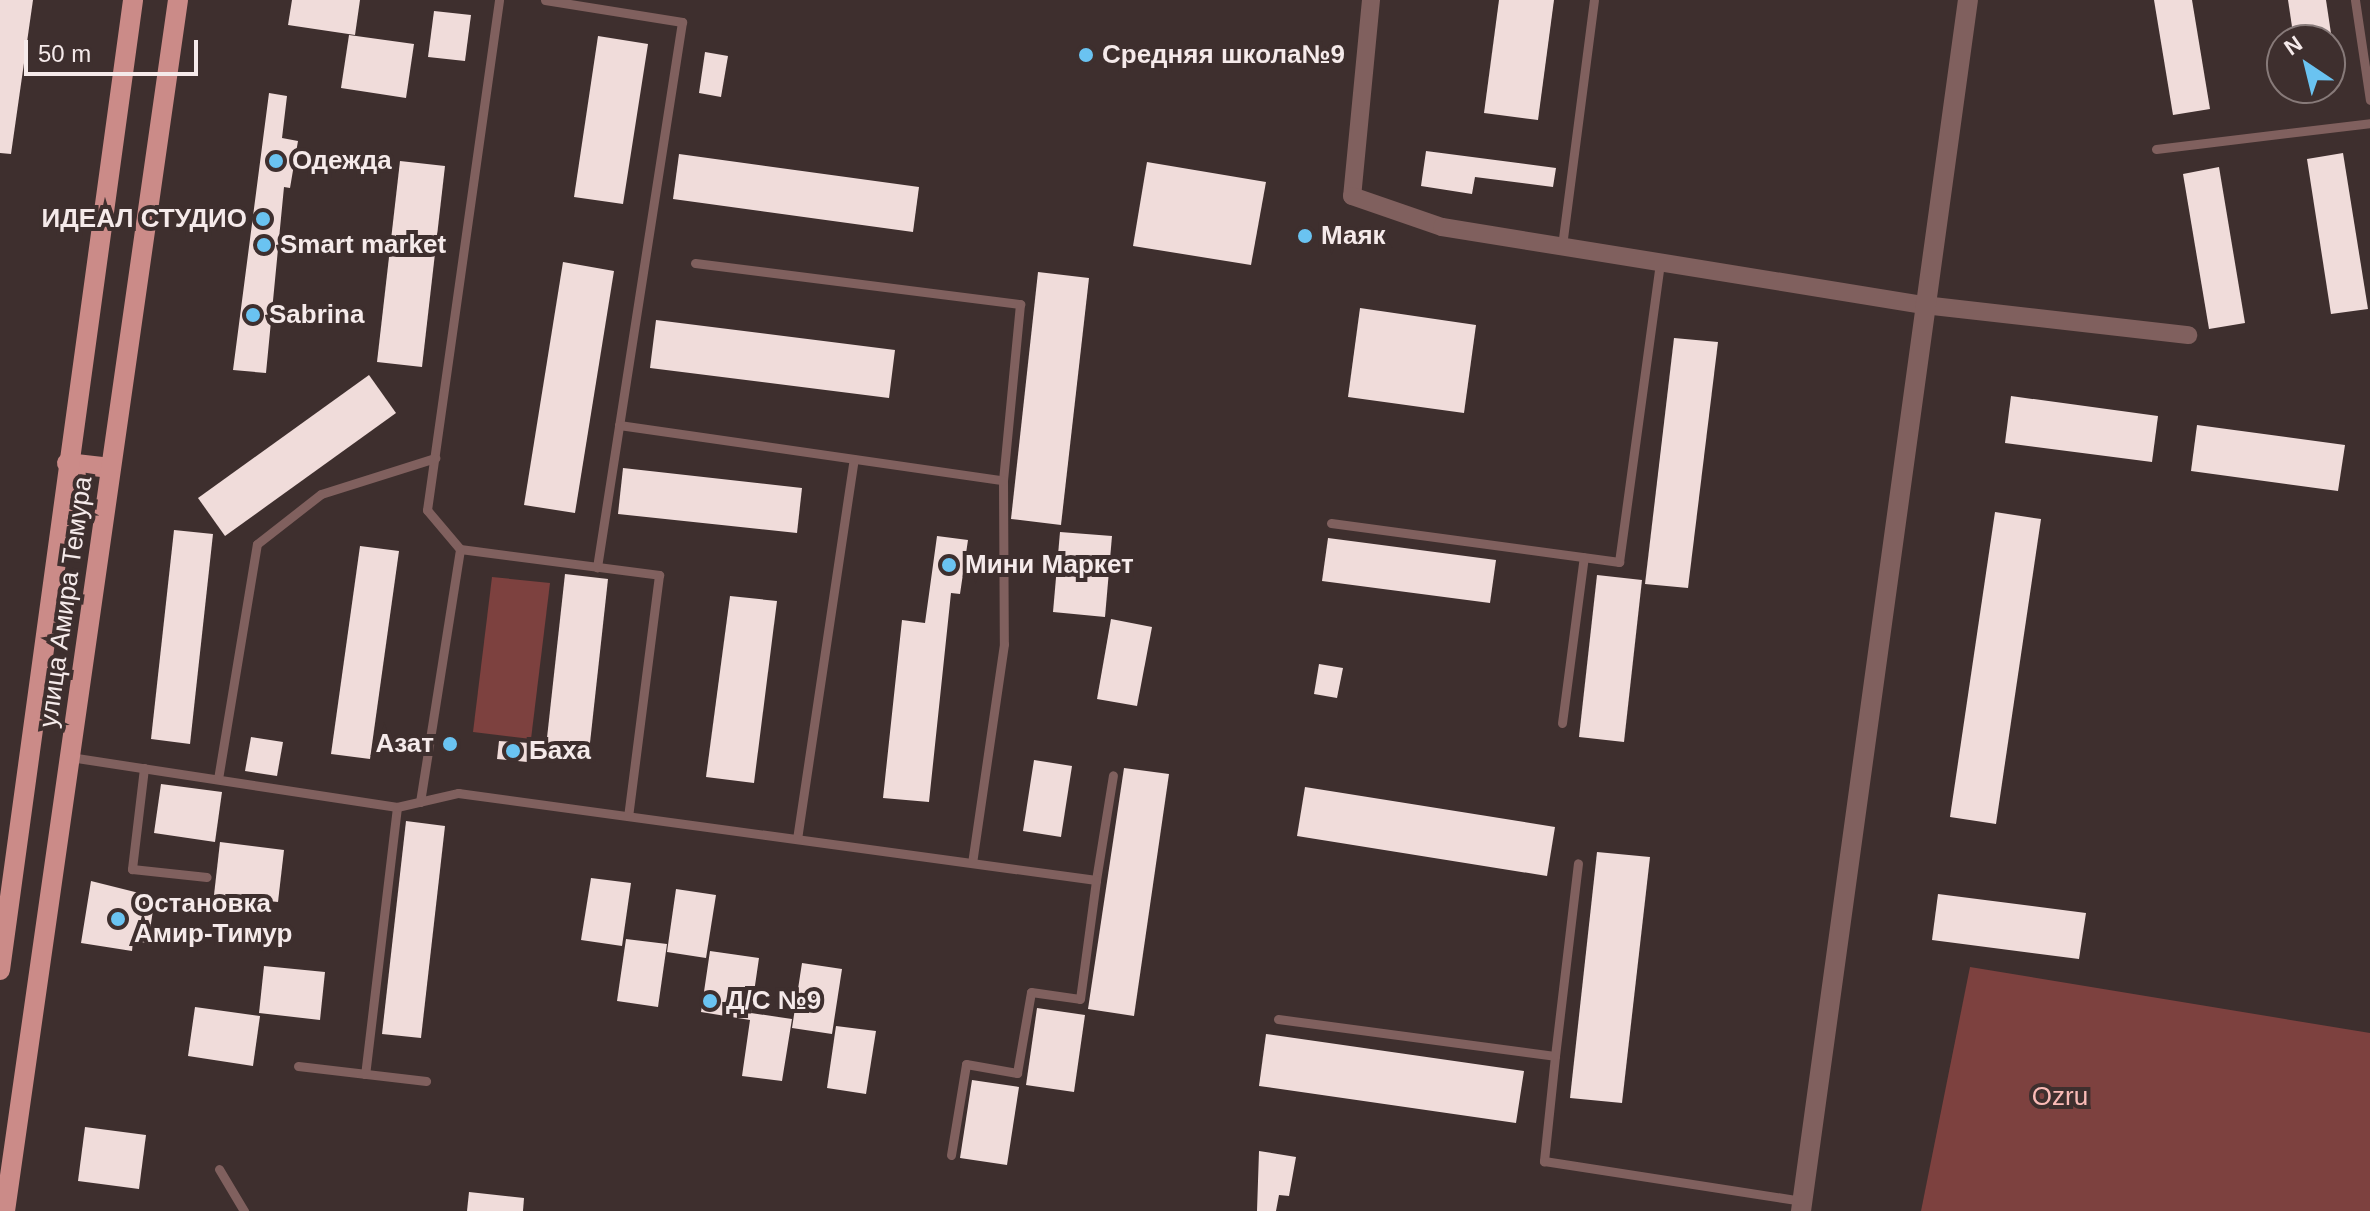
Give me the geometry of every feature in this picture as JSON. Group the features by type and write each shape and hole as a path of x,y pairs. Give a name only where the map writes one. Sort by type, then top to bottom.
{"main road":[{"name":"улица Амира Темура","path":"0,970 67,463 133,0"},
{"name":"улица Амира Темура","path":"5,1211 178,0"},
{"path":"67,463 111,468"}],"street":[{"path":"1371,0 1352,196 1442,227 1562,247 1924,305 2188,335"},
{"path":"1802,1206 1968,0"}],"lane":[{"path":"499,0 427,510 460,549 659,575 628,816"},
{"path":"545,0 682,22 597,567"},
{"path":"1562,247 1594,0"},
{"path":"2355,0 2370,100"},
{"path":"2156,149 2370,123"},
{"path":"695,263 1020,304 1003,480 1004,644 972,863"},
{"path":"1331,523 1619,562 1660,263"},
{"path":"619,425 1003,480"},
{"path":"218,779 257,544 321,494 435,458"},
{"path":"797,839 854,459"},
{"path":"420,802 460,549"},
{"path":"1562,723 1584,557"},
{"path":"70,757 397,807 458,793 1096,880"},
{"path":"144,768 132,869 207,877"},
{"path":"951,1155 966,1064 1017,1073 1031,992 1080,999 1113,775"},
{"path":"365,1074 397,807"},
{"path":"1578,863 1544,1161 1802,1206"},
{"path":"1278,1019 1555,1056"},
{"path":"298,1066 426,1081"},
{"path":"219,1169 244,1211"}],"green space":[{"path":"492,577 550,583 531,739 473,732"},
{"name":"Ozru","path":"1970,967 2370,1033 2370,1211 1921,1211"}],"building":[{"path":"0,0 33,0 11,154 0,153"},
{"path":"292,0 360,0 355,35 288,25"},
{"path":"1499,0 1554,0 1538,120 1484,113"},
{"path":"2154,0 2192,0 2210,109 2173,115"},
{"path":"2288,0 2326,0 2330,24 2292,24"},
{"path":"434,11 471,15 465,61 428,57"},
{"path":"349,35 414,44 406,98 341,88"},
{"path":"598,36 648,44 623,204 574,197"},
{"path":"705,52 728,56 721,97 699,93"},
{"path":"269,93 287,96 282,138 298,141 290,188 284,187 266,373 233,370"},
{"path":"1426,151 1556,168 1553,187 1475,177 1472,194 1421,186"},
{"path":"2343,153 2368,309 2331,314 2307,159"},
{"path":"679,154 919,187 913,232 673,199"},
{"path":"400,161 445,166 422,367 377,362"},
{"path":"1147,162 1266,182 1251,265 1133,246"},
{"path":"2219,167 2245,323 2209,329 2183,174"},
{"path":"563,262 614,271 575,513 524,505"},
{"path":"1038,272 1089,278 1061,525 1011,519"},
{"path":"1360,308 1476,325 1464,413 1348,397"},
{"path":"656,320 895,350 889,398 650,368"},
{"path":"1674,338 1718,342 1688,588 1645,584"},
{"path":"369,375 396,413 225,536 198,498"},
{"path":"2011,396 2158,416 2152,462 2005,443"},
{"path":"2197,425 2345,445 2338,491 2191,471"},
{"path":"623,468 802,488 797,533 618,514"},
{"path":"1995,512 2041,519 1996,824 1950,817"},
{"path":"174,530 213,534 190,744 151,739"},
{"path":"1060,532 1112,536 1105,617 1053,612"},
{"path":"937,536 968,540 960,594 951,593 929,802 883,798 902,620 925,623"},
{"path":"1328,538 1496,560 1490,603 1322,581"},
{"path":"360,546 399,551 370,759 331,754"},
{"path":"565,574 608,579 588,761 545,756"},
{"path":"1597,575 1642,580 1624,742 1579,737"},
{"path":"730,596 777,601 754,783 706,777"},
{"path":"1111,619 1152,627 1137,706 1097,699"},
{"path":"1319,664 1343,668 1337,698 1314,694"},
{"path":"251,737 283,742 277,776 245,771"},
{"name":"Баха","path":"499,741 529,743 527,762 497,759"},
{"path":"1034,760 1072,766 1061,837 1023,831"},
{"path":"1124,768 1169,774 1134,1016 1088,1009"},
{"path":"161,784 222,792 215,842 154,833"},
{"path":"1305,787 1555,827 1547,876 1297,836"},
{"path":"406,821 445,826 421,1038 382,1034"},
{"path":"220,842 284,850 278,902 214,895"},
{"path":"1597,852 1650,857 1622,1103 1570,1098"},
{"path":"591,878 631,883 622,946 581,940"},
{"name":"Остановка Амир-Тимур","path":"91,881 155,897 148,943 133,941 132,951 81,943"},
{"path":"676,889 716,895 706,958 667,952"},
{"path":"1938,894 2086,913 2079,959 1932,940"},
{"path":"626,939 667,944 658,1007 617,1001"},
{"path":"710,951 759,958 751,1013 792,1019 782,1081 742,1076 750,1020 701,1012"},
{"path":"802,963 842,969 832,1034 792,1028"},
{"path":"264,966 325,972 320,1020 259,1013"},
{"path":"195,1007 260,1016 253,1066 188,1056"},
{"path":"1037,1008 1085,1015 1074,1092 1026,1085"},
{"path":"836,1026 876,1031 866,1094 827,1088"},
{"path":"1266,1034 1524,1071 1516,1123 1259,1086"},
{"path":"972,1080 1019,1087 1007,1165 960,1158"},
{"path":"85,1127 146,1135 139,1189 78,1181"},
{"path":"1259,1151 1296,1157 1289,1196 1279,1195 1276,1211 1257,1211"},
{"path":"469,1192 524,1198 523,1211 467,1211"}],"place":[{"name":"Средняя школа№9","path":"1086,55"},
{"name":"Одежда","path":"276,161"},
{"name":"ИДЕАЛ СТУДИО","path":"263,219"},
{"name":"Маяк","path":"1305,236"},
{"name":"Smart market","path":"264,245"},
{"name":"Sabrina","path":"253,315"},
{"name":"Мини Маркет","path":"949,565"},
{"name":"Азат","path":"450,744"},
{"name":"Баха","path":"513,751"},
{"name":"Остановка Амир-Тимур","path":"118,919"},
{"name":"Д/С №9","path":"710,1001"}]}
